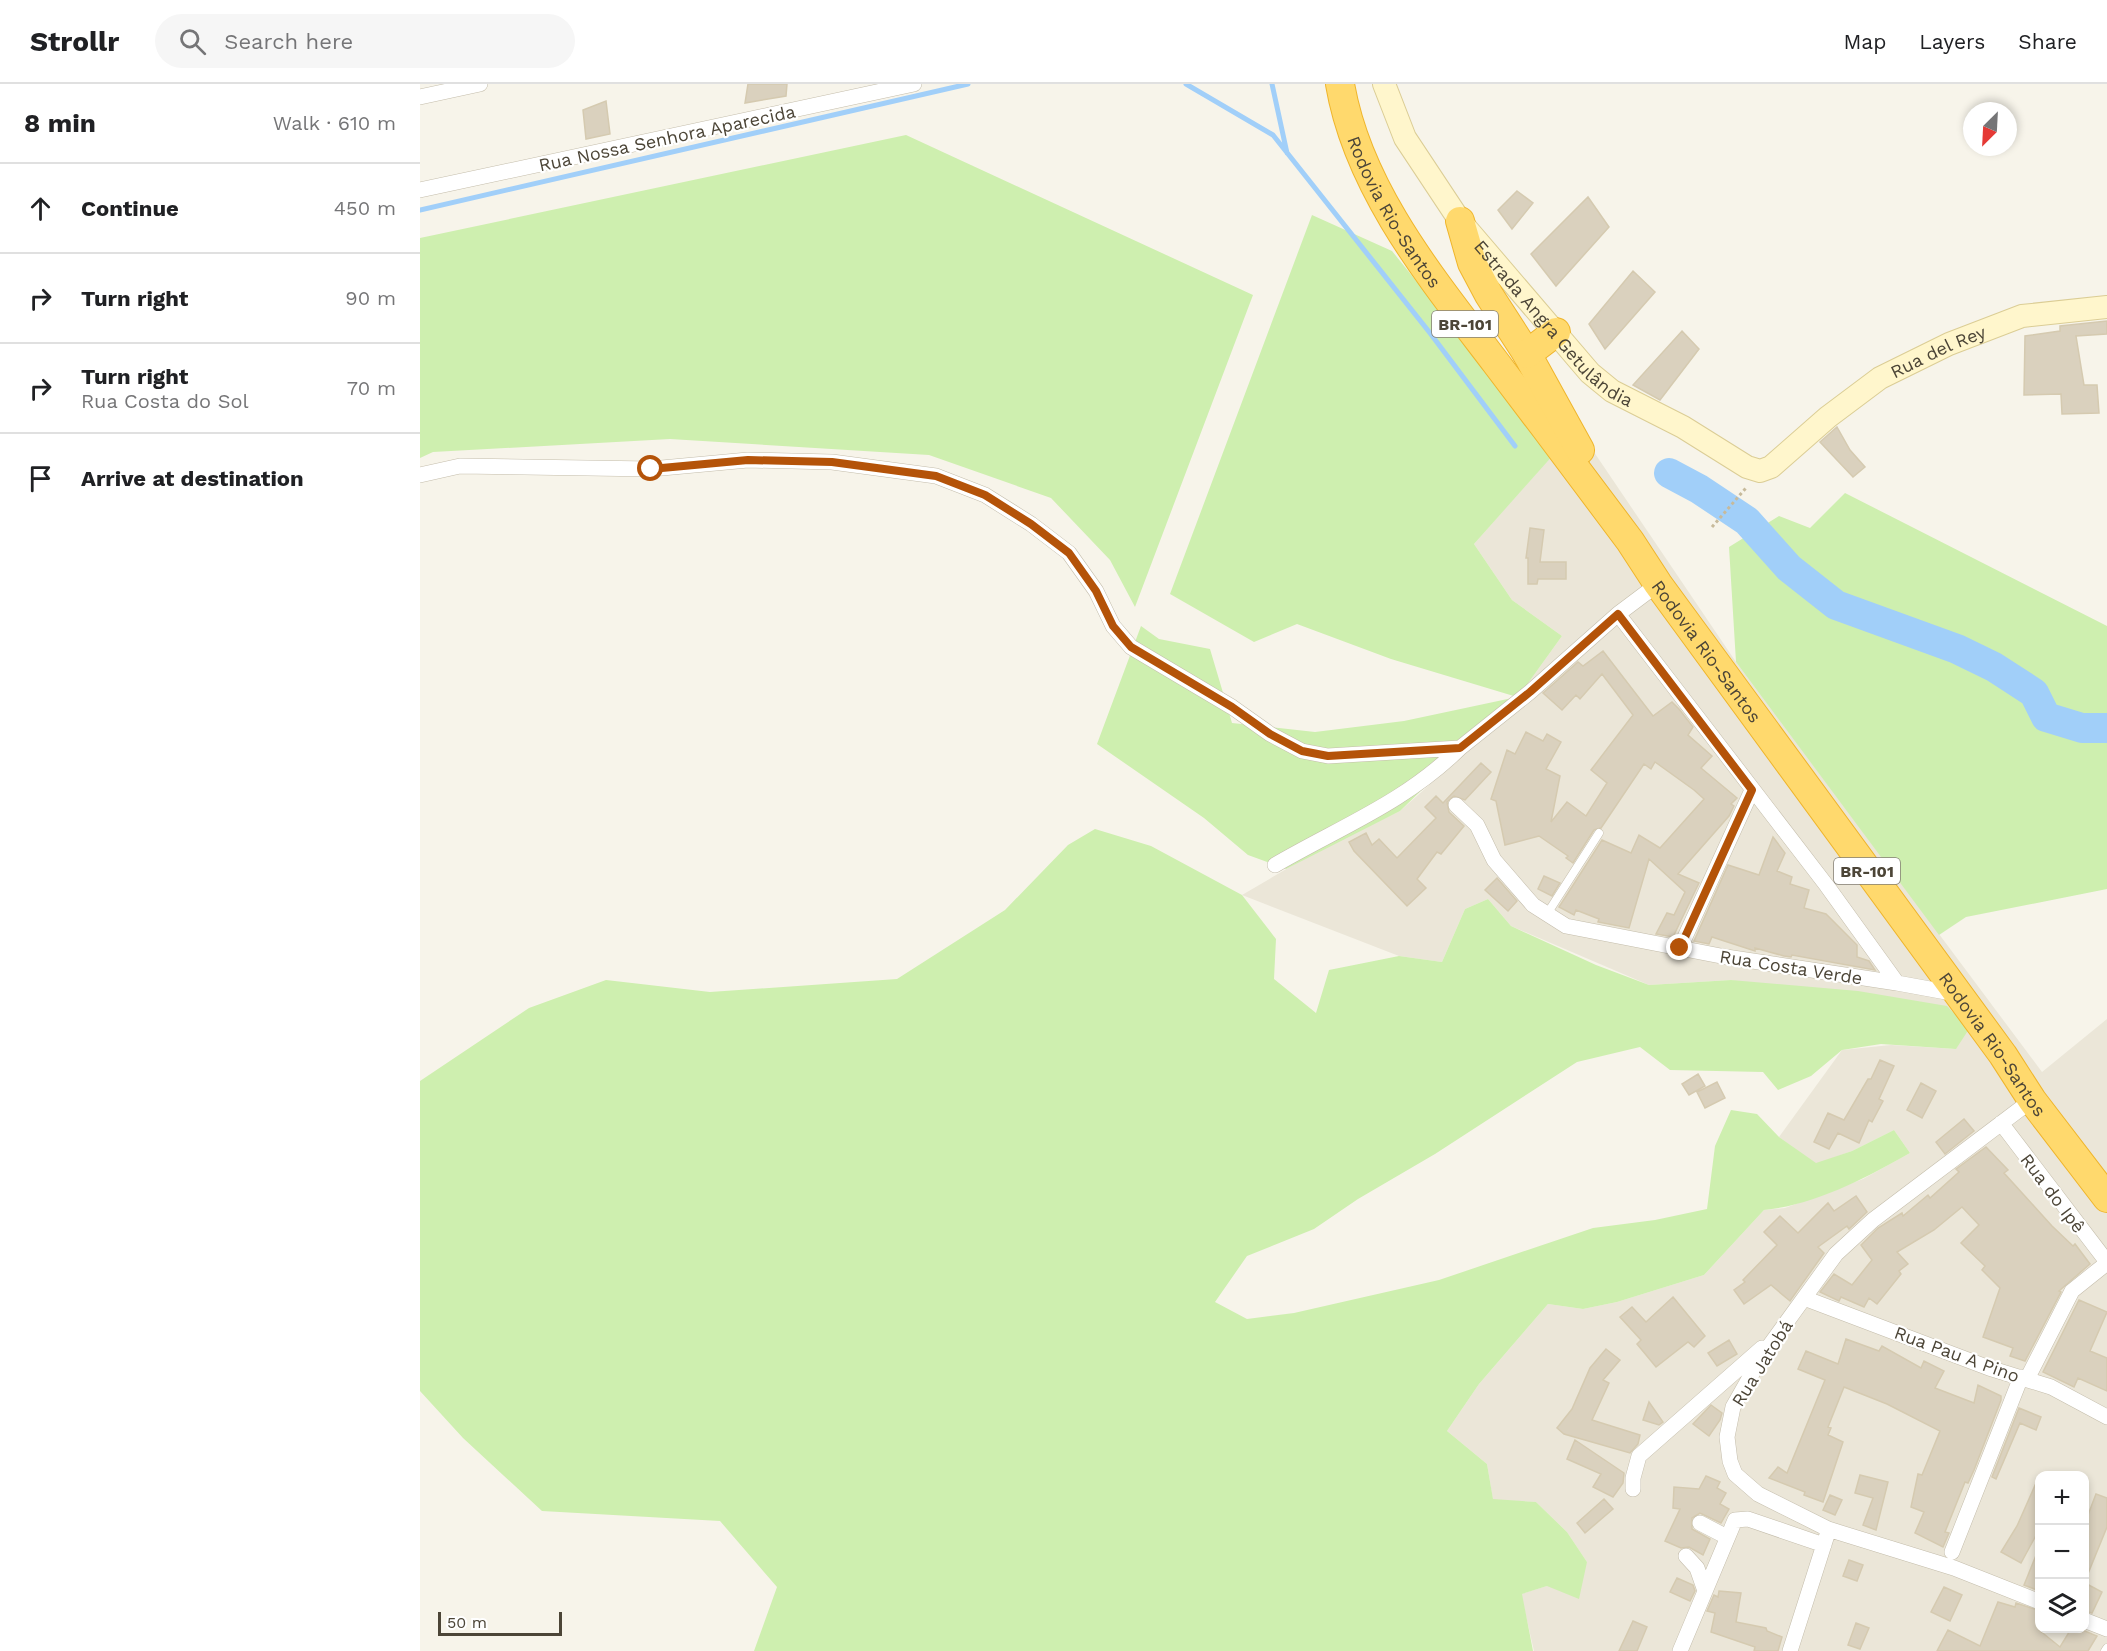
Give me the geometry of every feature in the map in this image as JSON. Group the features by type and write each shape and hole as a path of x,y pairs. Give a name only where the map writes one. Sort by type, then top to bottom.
{"highway":[{"name":"Rodovia Rio-Santos","path":"1340,84 1358,147 1386,206 1436,285 1630,541 1658,584 2003,1055 2032,1100 2107,1198"},
{"path":"1460,221 1472,263 1527,354 1630,541"},
{"path":"1527,354 1556,332"}],"street":[{"path":"420,97 480,84"},
{"name":"Rua Nossa Senhora Aparecida","path":"420,190 914,84"},
{"name":"Estrada Angra Getulândia","path":"1384,84 1405,138 1460,221 1590,373 1612,390 1683,427 1747,467 1761,471 1772,467 1792,449"},
{"name":"Rua del Rey","path":"1792,449 1828,417 1880,378 1949,344 2022,316 2107,307"},
{"path":"420,475 470,466 651,469 748,460 832,462 936,476 985,495 1069,553 1096,591 1113,626 1131,647 1302,751 1328,756 1460,748"},
{"path":"1275,865 1331,832 1389,805 1433,775 1460,748 1530,692 1618,614 1658,584"},
{"path":"1618,614 1827,886 1897,983"},
{"path":"1680,948 1752,790"},
{"name":"Rua Costa Verde","path":"1456,805 1476,825 1494,860 1533,904 1566,926 1680,948 1957,994"},
{"name":"Rua Jatobá","path":"2032,1100 1855,1235 1836,1254 1778,1335 1733,1407 1727,1437 1730,1461 1735,1474 1758,1494 1828,1529 1954,1568 2035,1600"},
{"name":"Rua do Ipê","path":"2001,1123 2107,1262"},
{"path":"1952,1552 2024,1378 2072,1291 2107,1262"},
{"name":"Rua Pau A Pino","path":"1804,1298 2024,1378 2087,1404 2107,1417"},
{"path":"1633,1489 1632,1478 1639,1456 1778,1335"},
{"path":"1680,1651 1704,1588 1735,1520 1748,1519 1824,1545"},
{"path":"1700,1523 1727,1538"},
{"path":"1790,1651 1828,1529"},
{"path":"1686,1556 1697,1568 1704,1588"},
{"path":"2089,1622 2107,1629"}],"lane":[{"path":"1547,914 1599,833"}],"path":[{"path":"1712,527 1741,494"}],"shaded area":[{"path":"1577,427 1736,662 2042,1072 2107,1019 2107,1651 1534,1651 1521,1594 1547,1586 1587,1562 1567,1532 1536,1502 1493,1500 1487,1464 1447,1431 1479,1384 1548,1304 1583,1309 1617,1302 1704,1275 1764,1210 1785,1208 1863,1179 1910,1153 1894,1130 1852,1151 1816,1164 1779,1137 1842,1050 1891,1045 1956,1049 1731,980 1649,985 1511,926 1488,899 1465,909 1442,962 1399,956 1242,895 1312,854 1400,811 1500,722 1562,636 1512,600 1474,544"}],"green space":[{"path":"906,135 1253,295 1135,607 1110,560 1051,498 929,455 670,439 433,452 420,458 420,238"},
{"path":"1312,215 1392,251 1555,453 1474,544 1512,600 1562,636 1518,697 1400,811 1286,869 1248,855 1204,818 1097,744 1141,626 1159,639 1210,649 1232,723 1315,732 1404,721 1517,697 1391,659 1297,624 1254,642 1170,594"},
{"path":"1845,493 2107,626 2107,889 1966,917 1939,935 1736,662 1729,547 1779,516 1810,528"},
{"path":"1095,829 1151,846 1242,895 1276,939 1274,979 1316,1013 1329,970 1399,956 1442,962 1465,909 1488,899 1511,926 1596,965 1649,985 1731,980 1858,991 1947,1006 1969,1029 1956,1049 1881,1044 1842,1050 1811,1076 1778,1090 1763,1072 1670,1070 1640,1047 1577,1062 1314,1229 1247,1256 1215,1302 1247,1319 1294,1313 1439,1280 1593,1228 1655,1220 1707,1209 1715,1146 1731,1110 1757,1114 1779,1137 1816,1163 1852,1151 1894,1130 1910,1153 1840,1189 1802,1202 1764,1210 1704,1275 1617,1302 1583,1309 1548,1304 1479,1384 1447,1431 1487,1464 1493,1499 1536,1502 1567,1532 1587,1562 1579,1599 1547,1586 1522,1594 1533,1651 754,1651 777,1587 720,1521 542,1511 463,1438 420,1391 420,1081 529,1008 606,980 710,992 897,979 1005,910 1068,845"}],"building":[{"path":"748,84 787,84 786,96 745,103"},
{"path":"606,101 610,134 586,139 583,110"},
{"path":"1517,191 1533,203 1512,229 1498,210"},
{"path":"1588,197 1609,227 1556,286 1531,254"},
{"path":"1633,271 1655,292 1605,349 1589,324"},
{"path":"2107,321 2107,334 2076,336 2084,385 2097,385 2099,413 2062,414 2061,394 2024,395 2025,336 2060,331 2060,326"},
{"path":"1682,331 1699,349 1660,400 1633,385"},
{"path":"1837,427 1850,450 1865,467 1853,477 1820,442"},
{"path":"1530,528 1544,530 1540,562 1566,562 1566,579 1538,579 1537,584 1528,584 1528,558 1526,558"},
{"path":"1603,651 1653,716 1672,702 1679,709 1693,727 1688,735 1712,756 1701,768 1737,798 1731,804 1734,806 1729,816 1678,874 1699,883 1673,937 1656,934 1667,913 1674,915 1685,892 1649,859 1629,928 1598,922 1599,919 1576,910 1574,915 1559,907 1602,840 1631,853 1639,835 1660,848 1704,799 1694,790 1655,762 1651,769 1644,764 1601,828 1594,830 1573,863 1566,858 1568,856 1539,836 1505,845 1496,801 1491,799 1507,750 1515,754 1526,732 1543,741 1547,734 1561,742 1546,769 1560,776 1551,822 1567,802 1586,816 1607,783 1591,770 1633,715 1602,674 1580,699 1576,695 1562,710 1543,693 1578,662 1583,666"},
{"path":"1481,763 1491,772 1465,800 1454,796 1447,802 1449,812 1464,826 1441,854 1437,852 1417,879 1426,888 1407,906 1354,851 1349,842 1366,833 1372,845 1379,839 1397,858 1436,818 1425,807 1436,796 1443,803"},
{"path":"1773,837 1785,853 1777,871 1792,877 1790,884 1809,890 1804,908 1826,914 1857,945 1857,957 1869,961 1875,970 1792,955 1791,957 1784,956 1755,948 1755,951 1712,937 1709,944 1694,941 1728,865 1759,875"},
{"path":"1544,876 1560,883 1552,896 1538,889"},
{"path":"1497,878 1517,901 1508,911 1485,890"},
{"path":"1880,1060 1894,1066 1879,1099 1883,1101 1872,1122 1869,1120 1859,1143 1838,1133 1829,1149 1814,1142 1828,1113 1844,1120 1868,1079 1871,1079"},
{"path":"1698,1074 1705,1086 1689,1095 1682,1084"},
{"path":"1717,1082 1725,1098 1705,1108 1697,1092"},
{"path":"1921,1083 1936,1091 1922,1118 1907,1110"},
{"path":"1964,1119 1974,1131 1945,1154 1936,1142"},
{"path":"1986,1147 2008,1170 2004,1173 2052,1226 2073,1246 2075,1244 2090,1264 2059,1291 2061,1292 2025,1361 2010,1356 2013,1348 1983,1337 2000,1288 1982,1270 1985,1266 1961,1243 1979,1225 1962,1207 1934,1230 1897,1252 1908,1264 1899,1271 1901,1274 1877,1304 1869,1298 1864,1307 1841,1297 1839,1301 1820,1292 1834,1274 1852,1285 1872,1260 1861,1245 1878,1228 1902,1213 1903,1216 1928,1195 1930,1198 1959,1172 1956,1169"},
{"path":"1856,1196 1867,1212 1849,1229 1847,1226 1818,1247 1824,1253 1790,1301 1771,1285 1744,1304 1734,1290 1745,1282 1743,1280 1777,1245 1764,1232 1780,1216 1798,1233 1828,1203 1834,1211"},
{"path":"1673,1297 1705,1336 1694,1347 1688,1342 1656,1367 1637,1344 1641,1340 1620,1317 1632,1307 1646,1322"},
{"path":"2079,1300 2107,1312 2090,1351 2107,1358 2107,1391 2078,1378 2074,1387 2043,1372"},
{"path":"1846,1339 1879,1351 1882,1346 1921,1368 1924,1361 1944,1371 1935,1388 1974,1403 1978,1385 2001,1396 1974,1470 1968,1483 1965,1482 1945,1532 1949,1533 1943,1547 1915,1533 1924,1512 1911,1507 1918,1474 1922,1475 1940,1431 1887,1404 1844,1387 1828,1427 1831,1428 1828,1435 1843,1442 1823,1502 1804,1495 1805,1492 1769,1478 1778,1467 1787,1473 1825,1380 1798,1369 1806,1351 1838,1364"},
{"path":"1729,1340 1737,1354 1717,1366 1708,1353"},
{"path":"1606,1349 1620,1360 1603,1380 1609,1383 1592,1420 1640,1435 1638,1444 1630,1453 1564,1434 1557,1428 1572,1409 1590,1368"},
{"path":"1649,1402 1663,1422 1659,1425 1643,1420"},
{"path":"1711,1405 1722,1413 1709,1436 1693,1424"},
{"path":"2019,1408 2041,1417 2036,1430 2020,1423 1996,1479 1992,1477"},
{"path":"1575,1440 1624,1473 1623,1483 1613,1497 1593,1487 1601,1474 1567,1459"},
{"path":"1860,1475 1888,1482 1876,1530 1863,1525 1873,1498 1855,1493"},
{"path":"1706,1476 1720,1482 1717,1488 1726,1493 1720,1504 1729,1509 1721,1523 1700,1513 1692,1518 1692,1529 1710,1539 1703,1555 1689,1547 1681,1548 1665,1541 1680,1509 1673,1508 1674,1487 1699,1489"},
{"path":"2035,1485 2035,1537 2021,1563 2001,1552 2017,1526"},
{"path":"2096,1494 2107,1498 2107,1527 2089,1571 2089,1525 2089,1512"},
{"path":"1830,1495 1842,1500 1835,1515 1823,1510"},
{"path":"1604,1499 1613,1509 1585,1533 1577,1523"},
{"path":"2035,1558 2035,1589 2024,1585"},
{"path":"1849,1560 1863,1565 1857,1581 1843,1576"},
{"path":"1677,1578 1693,1585 1695,1591 1690,1601 1670,1592"},
{"path":"2089,1585 2102,1592 2092,1613 2089,1612"},
{"path":"1944,1587 1962,1595 1950,1621 1931,1612"},
{"path":"1719,1591 1741,1593 1736,1622 1766,1628 1767,1631 1782,1637 1778,1651 1754,1651 1755,1647 1711,1632 1715,1613 1707,1611 1714,1595 1718,1597"},
{"path":"1998,1602 2015,1607 2016,1603 2035,1609 2035,1633 2043,1633 2060,1647 2069,1633 2089,1633 2097,1636 2088,1651 1937,1651 1948,1630 1980,1646"},
{"path":"1633,1621 1647,1627 1637,1651 1619,1651"},
{"path":"1856,1623 1869,1628 1860,1649 1848,1645"}],"waterway":[{"path":"420,210 968,84"},
{"path":"1186,84 1273,135 1430,333 1515,446"},
{"path":"1272,84 1287,153"},
{"path":"1669,473 1699,489 1747,521 1789,568 1836,605 1957,649 1994,667 2034,693 2046,717 2082,728 2107,728"}],"route":[{"path":"651,469 748,460 832,462 936,476 985,495 1031,524 1069,553 1096,591 1113,626 1131,647 1232,707 1270,734 1302,751 1328,756 1460,748 1530,692 1618,614 1752,790 1680,948"}]}
